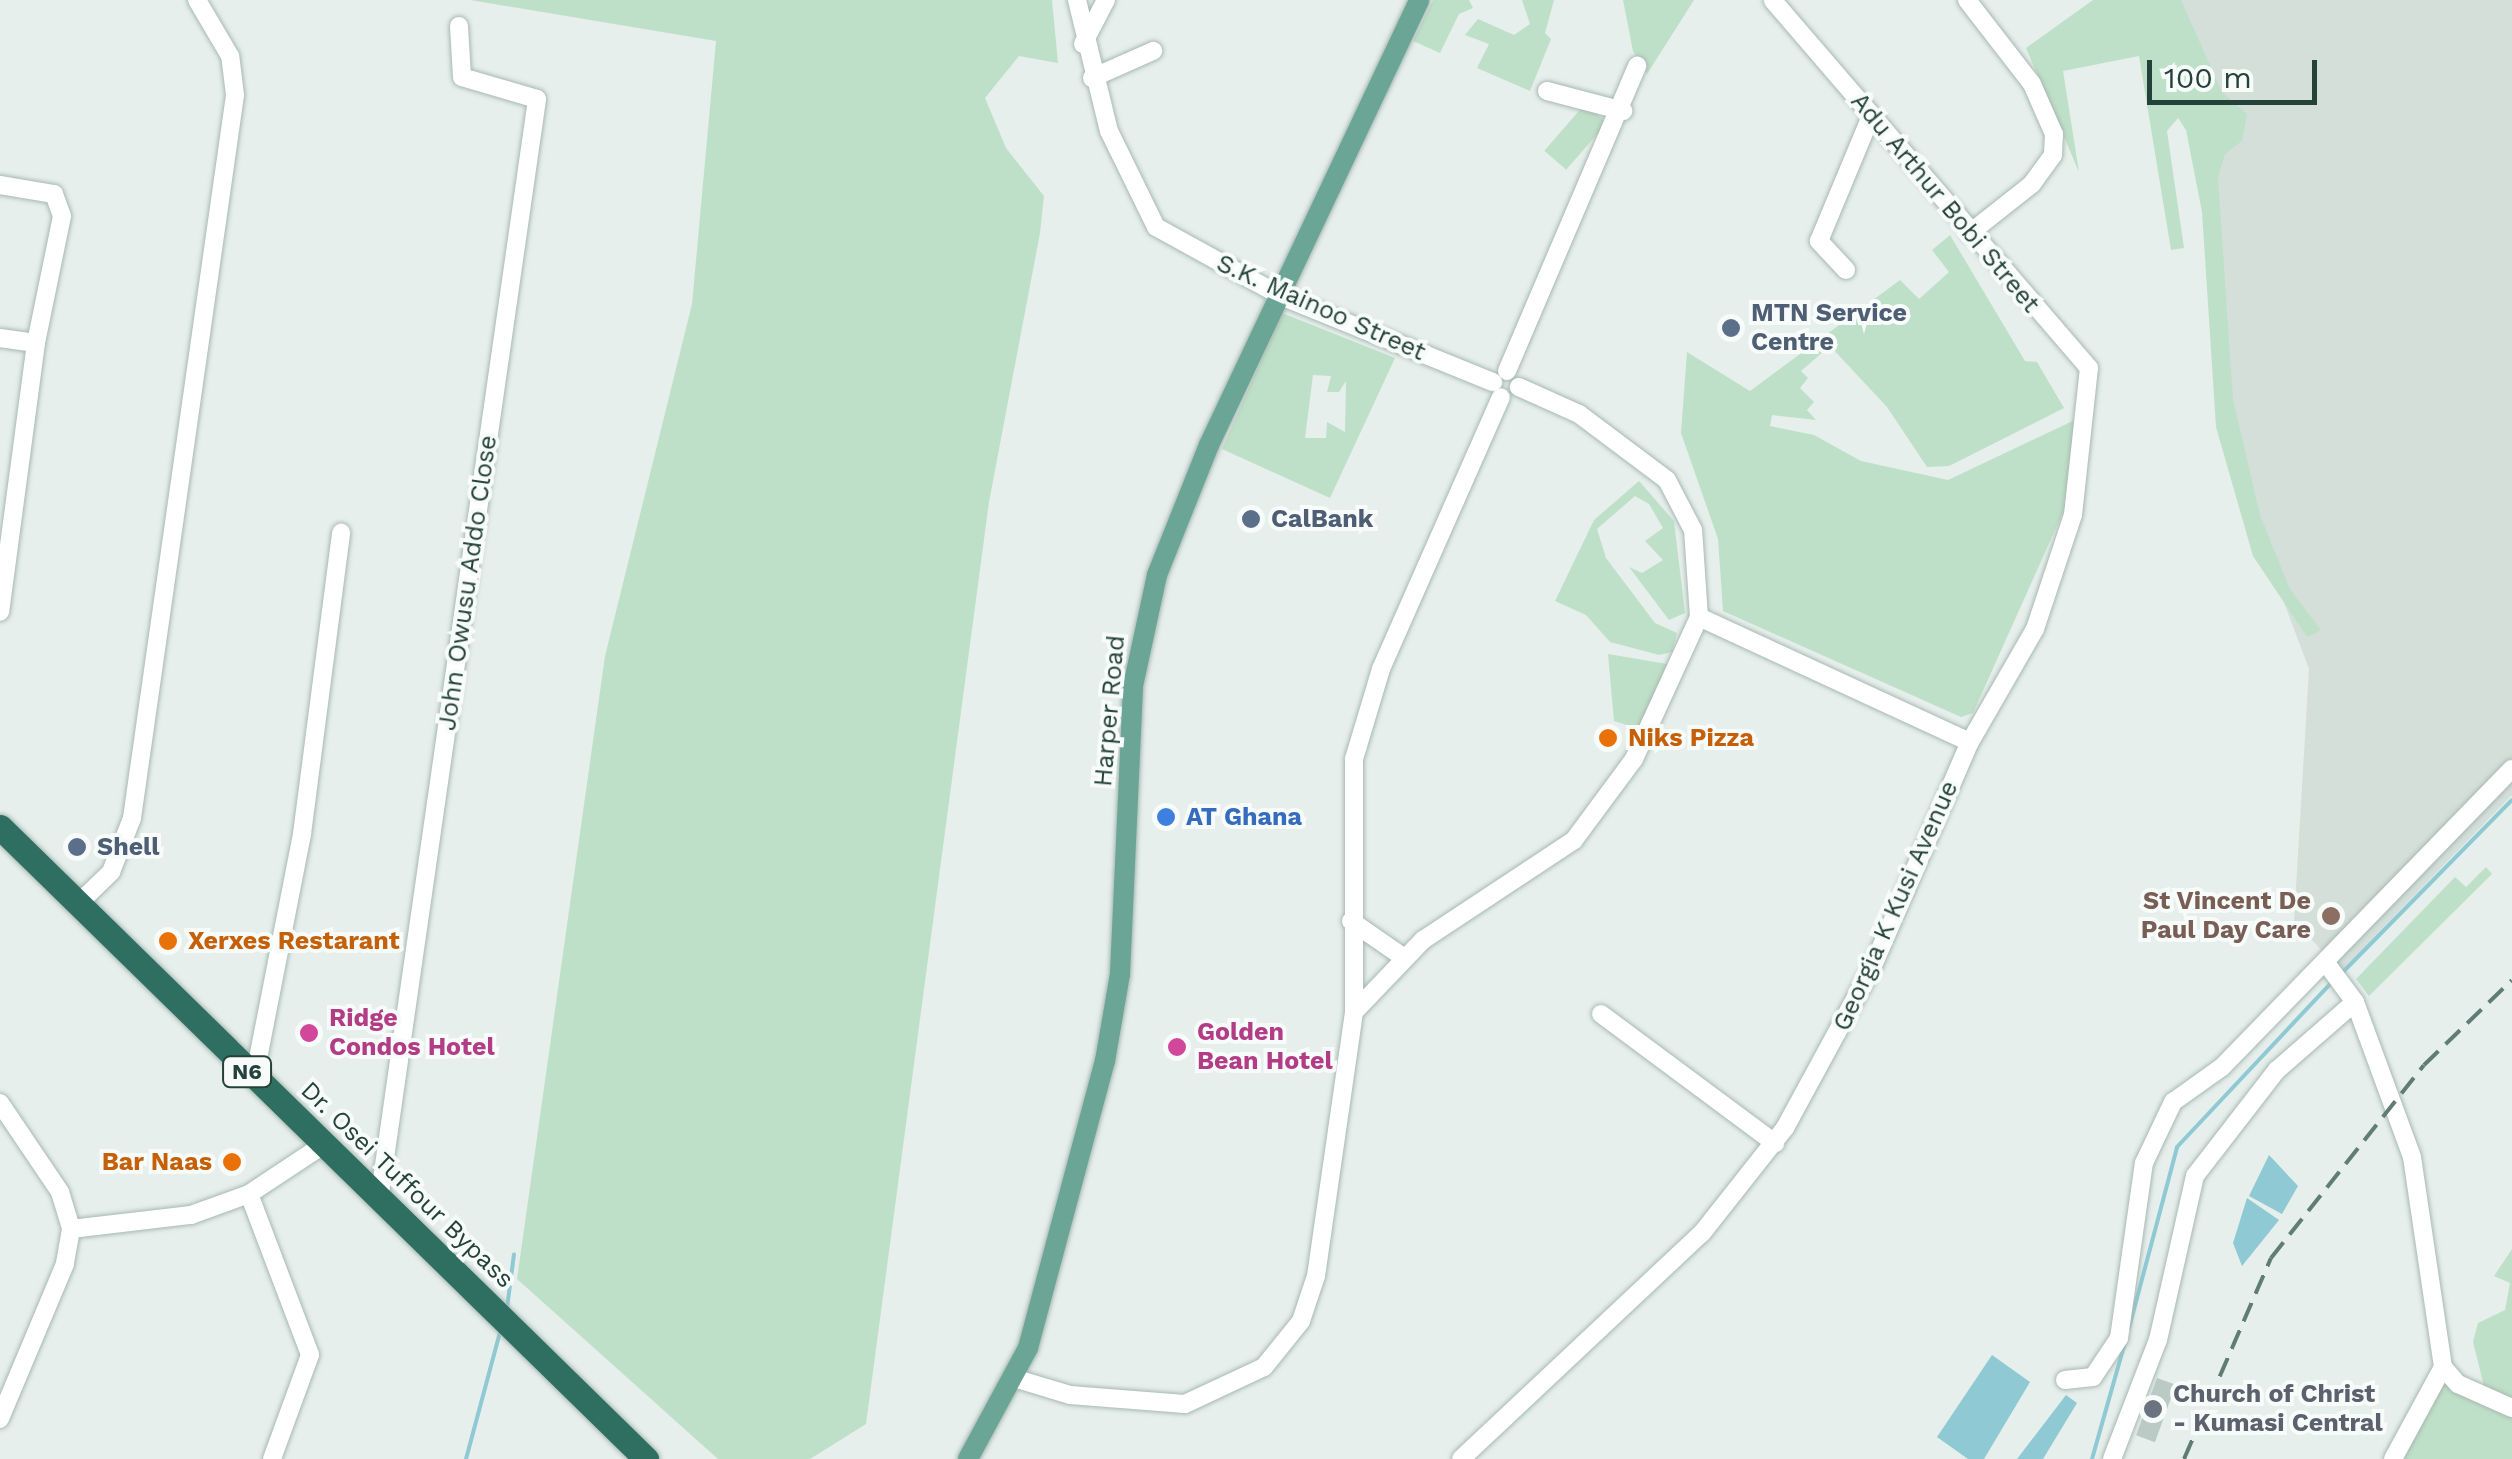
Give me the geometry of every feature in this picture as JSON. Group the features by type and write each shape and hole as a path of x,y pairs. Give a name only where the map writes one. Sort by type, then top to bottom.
{"highway":[{"name":"Dr. Osei Tuffour Bypass","path":"0,827 646,1459"}],"main road":[{"name":"Harper Road","path":"968,1459 1017,1380 1116,1004 1132,686 1146,610 1209,445 1419,0"}],"street":[{"path":"79,902 112,872 132,818 236,96 230,56 197,0"},
{"name":"S.K. Mainoo Street","path":"1077,0 1082,44 1092,78 1148,219 1281,296 1500,383"},
{"path":"1082,44 1106,0"},
{"name":"Adu Arthur Bobi Street","path":"1773,0 2089,368 2087,414"},
{"path":"1967,0 2032,84 2054,134 2052,155 2032,184 1970,232"},
{"name":"John Owusu Addo Close","path":"379,1200 537,99 462,77 460,26"},
{"path":"1092,78 1153,51"},
{"path":"1017,1380 1070,1395 1184,1404 1264,1367 1310,1300 1354,1012 1351,921 1360,731 1500,383 1623,111 1637,66"},
{"path":"1547,92 1623,111"},
{"path":"1846,270 1819,241 1871,116"},
{"path":"0,185 60,198 9,478 0,612"},
{"path":"0,338 36,342"},
{"path":"1354,1012 1403,957 1574,840 1634,759 1699,616 1692,530 1666,480 1579,414 1519,387 1500,383"},
{"name":"Georgia K Kusi Avenue","path":"1461,1459 1702,1234 1775,1143 1872,968 1970,742 2015,670 2055,579 2087,414"},
{"path":"254,1079 302,834 341,532"},
{"path":"1699,616 1970,742"},
{"path":"2065,1380 2094,1377 2119,1338 2139,1187 2164,1115 2329,967 2512,770"},
{"path":"1351,921 1403,957"},
{"path":"2329,967 2351,995 2412,1157 2443,1367 2458,1384 2512,1408"},
{"path":"2112,1459 2158,1340 2195,1176 2258,1090 2351,995"},
{"path":"1601,1014 1775,1143"},
{"path":"0,1103 60,1192 70,1230 64,1264 0,1419"},
{"path":"70,1230 191,1215 249,1194 322,1145"},
{"path":"249,1194 310,1355 272,1459"},
{"path":"2393,1459 2443,1367"}],"shaded area":[{"path":"2153,0 2512,0 2512,795 2341,971 2294,921 2309,669 2234,469 2203,175"}],"green space":[{"path":"470,0 1052,0 1058,63 1019,56 985,98 1006,148 1044,196 1040,233 989,502 866,1424 810,1459 718,1459 517,1279 605,656 692,304 716,41"},
{"path":"1433,0 1469,0 1473,8 1459,14 1440,53 1413,41"},
{"path":"1522,0 1554,0 1545,33 1551,39 1530,91 1477,68 1489,44 1465,35 1478,19 1514,35 1530,24"},
{"path":"1623,0 1694,0 1647,74 1633,51"},
{"path":"2093,0 2181,0 2222,92 2247,114 2242,141 2225,154 2218,177 2233,399 2260,515 2290,589 2321,630 2307,637 2253,556 2216,427 2202,212 2186,130 2178,118 2167,131 2184,248 2171,250 2139,56 2063,71 2079,172 2026,48"},
{"path":"1585,104 1607,123 1566,170 1544,151"},
{"path":"1950,235 2025,361 2037,362 2064,408 1949,466 1927,467 1887,407 1830,346 1801,371 1808,378 1800,388 1814,402 1807,410 1816,420 1772,415 1770,426 1814,435 1861,461 1948,480 2077,419 2065,508 1973,713 1961,717 1723,611 1718,539 1681,433 1687,352 1750,391 1900,280 1919,299 1949,272 1932,250"},
{"path":"1282,313 1395,358 1330,498 1222,449","holes":["1313,375 1331,376 1327,392 1339,392 1346,381 1345,432 1327,422 1326,438 1305,438"]},
{"path":"1639,481 1674,521 1685,613 1669,620 1629,567 1642,573 1663,560 1645,541 1663,528 1649,504 1635,496 1597,529 1606,558 1655,623 1677,633 1672,652 1659,655 1610,642 1586,615 1555,601 1594,520"},
{"path":"1608,654 1667,664 1643,730 1614,721"},
{"path":"2486,867 2492,874 2369,996 2356,979 2455,877 2466,887"},
{"path":"2512,1249 2512,1402 2485,1390 2473,1342 2478,1323 2505,1310 2510,1283 2494,1276"},
{"path":"2437,1381 2512,1415 2512,1459 2397,1459"}],"water":[{"path":"2269,1155 2298,1186 2282,1214 2249,1196"},
{"path":"2247,1198 2279,1220 2242,1266 2233,1243"},
{"path":"1992,1355 2030,1382 1984,1459 1968,1459 1937,1437"},
{"path":"2066,1395 2077,1403 2043,1459 2017,1459"}],"building":[{"name":"Church of Christ - Kumasi Central","path":"2157,1378 2176,1385 2155,1442 2136,1435"}],"waterway":[{"path":"2340,975 2512,800"},
{"path":"2129,1328 2177,1147 2333,981"},
{"path":"507,1308 514,1254"},
{"path":"466,1459 500,1332"},
{"path":"2092,1459 2125,1342"}],"railway":[{"path":"2184,1459 2271,1258 2424,1065 2512,980"}],"place":[{"name":"MTN Service Centre","path":"1731,328"},
{"name":"CalBank","path":"1251,519"},
{"name":"Niks Pizza","path":"1608,738"},
{"name":"AT Ghana","path":"1166,817"},
{"name":"Shell","path":"77,847"},
{"name":"St Vincent De Paul Day Care","path":"2331,916"},
{"name":"Xerxes Restarant","path":"168,941"},
{"name":"Ridge Condos Hotel","path":"309,1033"},
{"name":"Golden Bean Hotel","path":"1177,1047"},
{"name":"Bar Naas","path":"232,1162"},
{"name":"Church of Christ - Kumasi Central","path":"2153,1409"}]}
